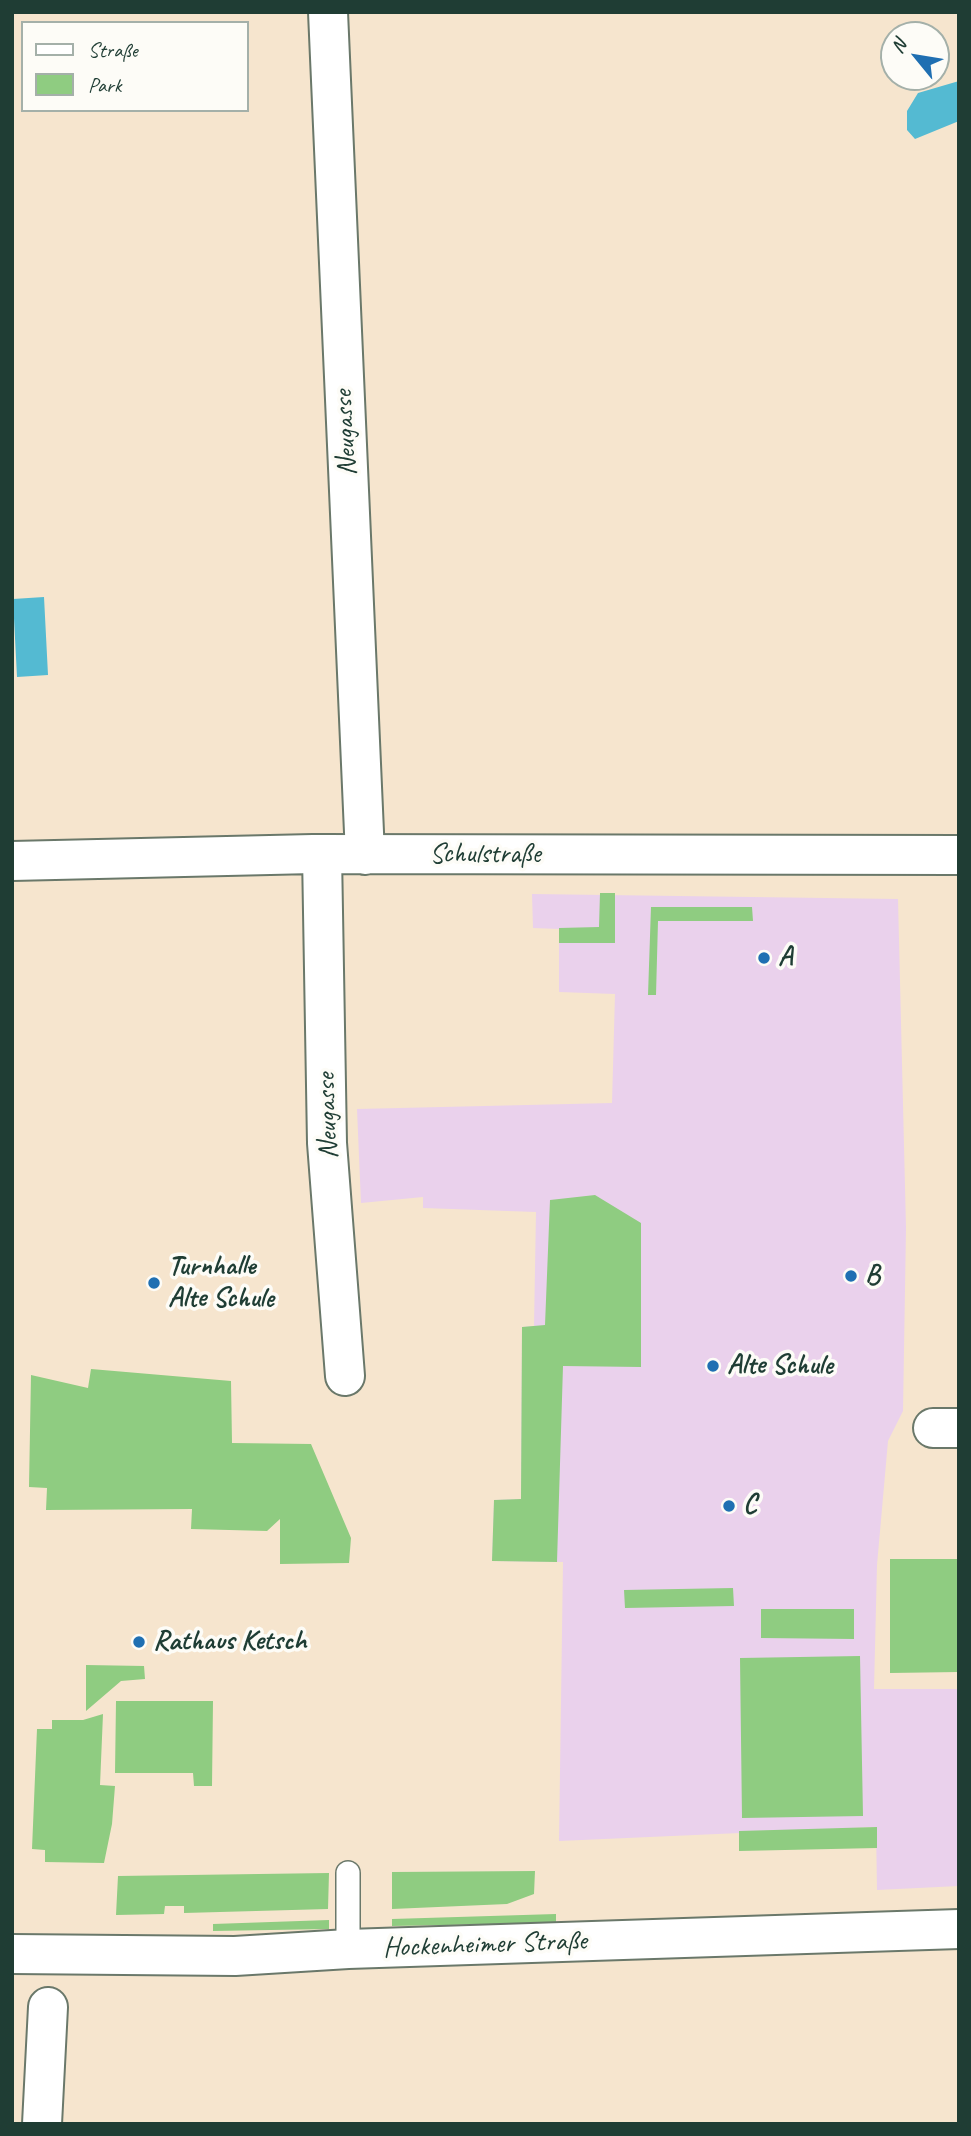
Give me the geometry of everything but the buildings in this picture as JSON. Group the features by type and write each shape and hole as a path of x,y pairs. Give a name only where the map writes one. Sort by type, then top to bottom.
{"street":[{"name":"Neugasse","path":"328,12 365,855"},
{"name":"Neugasse","path":"322,854 327,1143 345,1376"},
{"name":"Schulstraße","path":"12,861 322,854 959,855"},
{"name":"Hockenheimer Straße","path":"12,1954 235,1956 348,1949 959,1929"},
{"path":"42,2124 48,2007"}],"lane":[{"path":"348,1873 348,1949"}],"shaded area":[{"name":"Alte Schule","path":"532,894 898,899 906,1228 903,1411 888,1441 877,1565 874,1689 959,1689 959,1886 877,1890 876,1827 559,1841 563,1562 492,1561 494,1500 521,1499 522,1327 534,1326 536,1212 423,1208 423,1197 361,1203 357,1109 612,1103 615,994 559,992 559,929 533,928"}],"green space":[{"path":"600,893 615,893 615,943 559,943 559,928 599,927"},
{"path":"651,907 752,907 753,921 658,921 656,995 648,995"},
{"path":"595,1195 641,1223 641,1367 563,1366 557,1562 492,1561 494,1500 521,1499 522,1327 545,1325 550,1200"},
{"path":"91,1369 231,1381 232,1443 311,1444 351,1538 349,1563 280,1564 280,1519 267,1531 191,1529 192,1509 46,1510 47,1488 29,1487 31,1375 88,1388"},
{"path":"890,1559 959,1559 959,1672 890,1673"},
{"path":"733,1588 734,1606 625,1608 624,1590"},
{"path":"761,1609 854,1609 854,1639 761,1638"},
{"path":"860,1656 863,1816 742,1818 740,1658"},
{"path":"86,1665 144,1666 145,1679 121,1681 86,1711"},
{"path":"116,1701 213,1701 212,1786 194,1786 193,1773 115,1773"},
{"path":"103,1714 100,1785 115,1786 112,1824 104,1863 45,1862 45,1850 32,1849 37,1729 52,1729 52,1720 83,1720"},
{"path":"877,1827 877,1848 739,1851 739,1831"},
{"path":"535,1871 534,1894 507,1904 392,1909 392,1872"},
{"path":"329,1873 328,1909 184,1913 184,1906 165,1906 164,1914 116,1915 118,1876"},
{"path":"556,1914 556,1923 392,1926 392,1919"},
{"path":"329,1920 329,1929 213,1931 213,1924"}],"water":[{"path":"959,81 959,121 915,139 907,130 907,111 918,93 950,91 950,84"},
{"path":"44,597 48,675 17,677 13,599"}],"place":[{"name":"A","path":"764,958"},
{"name":"B","path":"851,1276"},
{"name":"Turnhalle Alte Schule","path":"154,1283"},
{"name":"Alte Schule","path":"713,1366"},
{"name":"C","path":"729,1506"},
{"name":"Rathaus Ketsch","path":"139,1642"}]}
